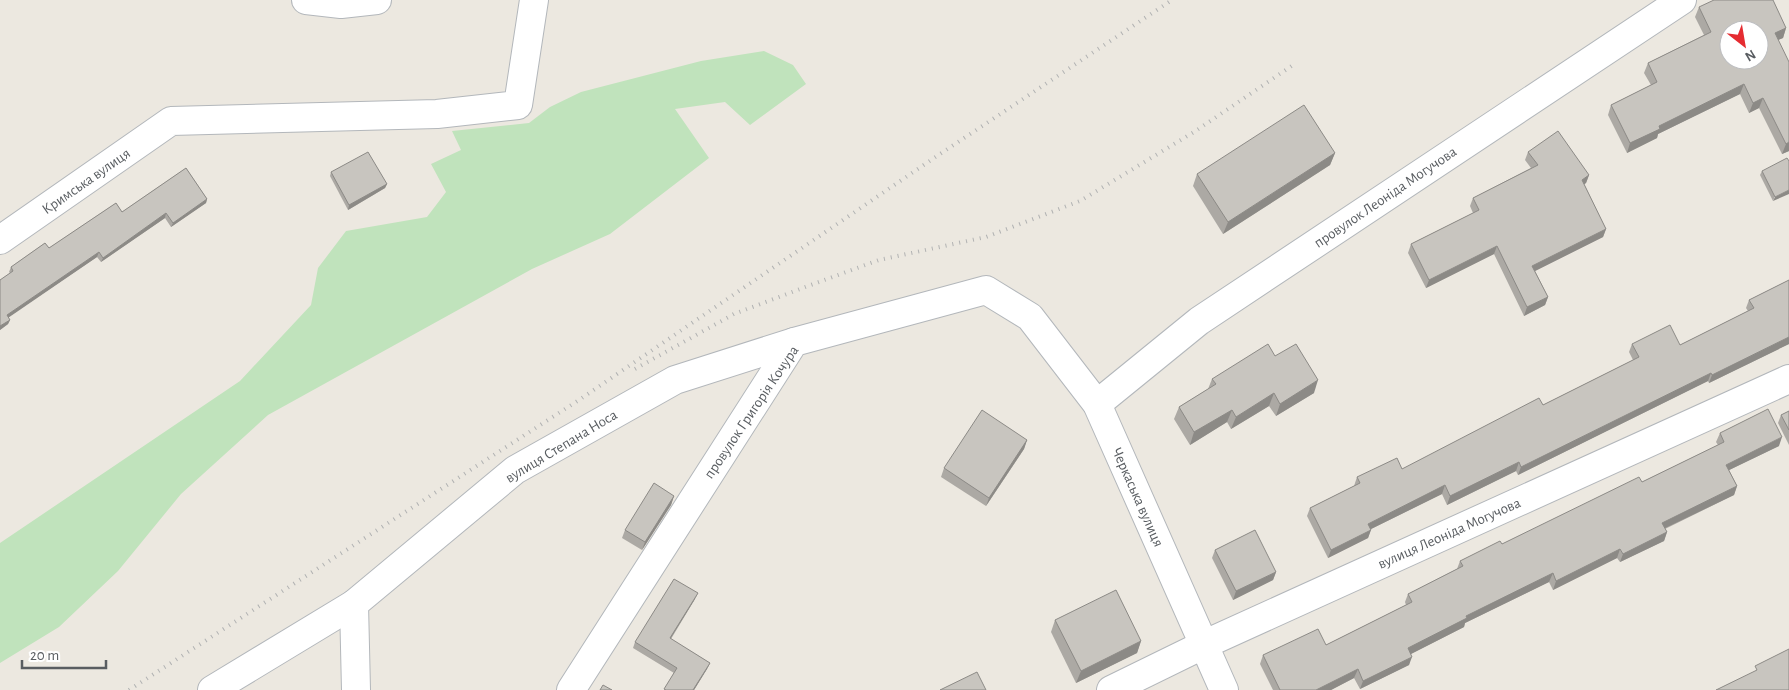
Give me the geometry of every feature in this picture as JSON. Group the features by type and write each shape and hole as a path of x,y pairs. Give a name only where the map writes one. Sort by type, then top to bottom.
{"street":[{"path":"306,0 341,4 378,0"},
{"name":"Кримська вулиця","path":"0,240 171,121 437,114 518,105 534,0"},
{"name":"провулок Леоніда Могучова","path":"1097,404 1199,321 1682,0"},
{"name":"провулок Григорія Кочура","path":"571,690 794,342 986,290 1030,316"},
{"name":"Черкаська вулиця","path":"1030,316 1097,404 1224,690"},
{"name":"вулиця Степана Носа","path":"212,690 354,604 515,470 675,380 794,342"},
{"name":"вулиця Леоніда Могучова","path":"1111,690 1203,645 1789,379"},
{"path":"354,604 356,690"}],"green space":[{"path":"764,51 793,65 806,84 750,125 725,102 675,109 709,158 610,234 532,269 268,415 181,494 118,571 59,627 0,663 0,543 240,381 311,305 318,268 346,231 427,217 446,192 431,164 461,150 452,131 529,123 550,107 581,92 701,61"}],"building":[{"path":"1714,0 1773,0 1786,28 1775,33 1789,62 1789,142 1786,144 1763,98 1753,103 1744,84 1659,126 1660,129 1630,143 1611,105 1657,82 1648,63 1711,32 1699,7"},
{"path":"1304,105 1335,153 1228,222 1197,174"},
{"path":"1558,131 1589,175 1582,180 1606,229 1532,266 1548,297 1527,307 1497,246 1429,280 1411,244 1479,210 1473,198 1538,165 1528,152"},
{"path":"368,152 387,184 349,205 331,172"},
{"path":"1787,158 1789,161 1789,190 1775,197 1762,171"},
{"path":"186,168 207,199 173,223 166,213 103,258 99,252 7,315 10,320 0,326 0,280 13,271 11,267 45,243 49,248 116,203 122,212"},
{"path":"1789,280 1789,337 1712,375 1711,373 1521,467 1519,462 1450,496 1445,485 1368,524 1371,530 1331,550 1310,508 1360,483 1357,477 1397,458 1402,469 1539,398 1543,405 1639,357 1632,344 1670,325 1680,345 1754,308 1749,300"},
{"path":"1268,344 1275,356 1296,344 1318,380 1280,404 1274,393 1236,417 1232,410 1194,432 1179,407 1216,384 1212,379"},
{"path":"1768,409 1782,437 1726,465 1737,486 1662,523 1667,532 1623,554 1620,549 1556,581 1553,573 1466,616 1467,618 1408,648 1412,657 1363,681 1358,669 1316,690 1280,690 1263,655 1318,629 1326,645 1412,602 1408,594 1463,566 1460,561 1500,541 1502,544 1639,477 1642,482 1724,442 1720,433"},
{"path":"982,410 1027,440 989,498 944,468"},
{"path":"1789,411 1789,430 1781,415"},
{"path":"654,483 674,496 645,542 625,530"},
{"path":"1255,530 1276,572 1236,591 1215,550"},
{"path":"674,579 698,593 670,638 710,663 693,690 664,689 677,668 635,642"},
{"path":"1116,590 1141,641 1081,671 1055,620"},
{"path":"1789,649 1789,690 1716,690 1757,670 1755,666"},
{"path":"977,672 986,690 940,690"},
{"path":"603,685 612,690 600,690"}],"railway":[{"path":"129,690 579,400 931,160 1172,0"},
{"path":"635,369 734,314 808,286 879,260 986,237 1080,201 1194,132 1293,65"}]}
